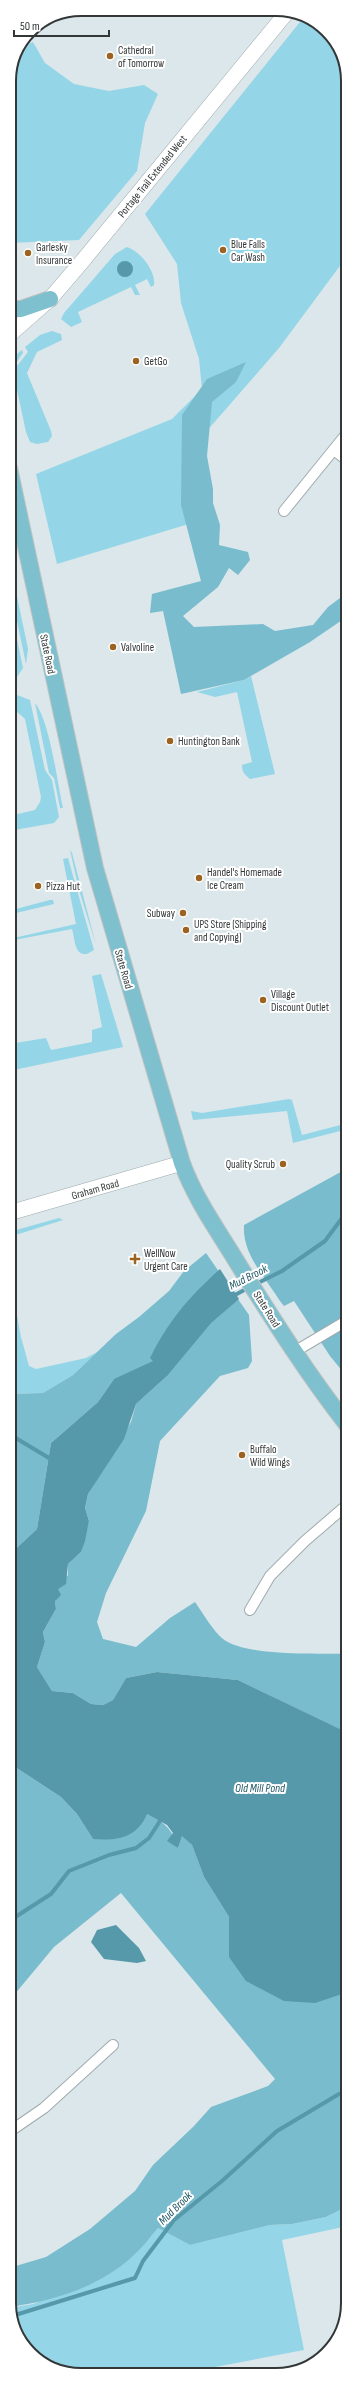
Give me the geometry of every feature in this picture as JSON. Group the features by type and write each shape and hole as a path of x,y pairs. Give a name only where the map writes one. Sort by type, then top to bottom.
{"main road":[{"name":"Portage Trail Extended West","path":"16,329 50,299 283,17"},
{"path":"16,309 21,309 50,299"},
{"name":"State Road","path":"16,501 95,868 191,1189 294,1352 341,1416"},
{"name":"Graham Road","path":"16,1212 182,1163"}],"street":[{"path":"284,511 341,441"},
{"path":"334,450 341,456"},
{"path":"294,1352 341,1324"},
{"path":"250,1610 270,1576 305,1541 341,1510"},
{"path":"16,2127 44,2108 113,2045"}],"shaded area":[{"path":"301,21 312,27 328,41 338,60 341,77 341,264 279,348 205,433 205,519 57,564 36,474 172,419 202,389 199,359 181,303 177,264 145,214"},
{"path":"33,42 45,63 74,84 109,91 144,85 158,94 145,123 137,171 79,240 16,243 16,81 17,68 21,56 27,44"},
{"path":"127,247 132,249 146,262 150,268 154,285 151,287 147,279 135,285 140,295 135,295 131,287 78,312 82,322 71,327 61,319 64,313 115,254"},
{"path":"52,331 61,334 62,340 37,352 27,373 52,436 48,442 37,444 30,442 26,432 16,385 16,367 28,352 25,347 40,335"},
{"path":"22,350 23,353 16,363 16,356"},
{"path":"246,362 236,382 212,402 207,456 213,489 213,503 220,525 219,545 248,552 250,560 238,575 229,568 218,587 183,616 194,627 263,624 275,631 313,625 328,607 341,597 341,621 310,642 244,680 181,694 163,611 150,613 152,594 201,581 181,505 182,415 207,379"},
{"path":"16,592 28,649 26,664 16,616"},
{"path":"16,634 23,668 16,678"},
{"path":"251,676 275,774 250,779 244,773 242,767 242,765 252,762 237,692 215,697 197,692 244,680"},
{"path":"16,695 30,700 45,770 52,780 59,817 54,823 16,830 16,814 35,810 41,797 25,719 16,711"},
{"path":"35,703 45,724 49,737 63,808 60,808 54,778 49,773"},
{"path":"70,850 72,853 96,945 79,890"},
{"path":"68,858 94,950 87,954 83,954 77,949 72,929 16,940 16,937 76,924 63,859"},
{"path":"50,900 53,900 54,904 16,913 16,909"},
{"path":"101,974 123,1047 16,1070 16,1043 46,1038 51,1050 92,1042 92,1030 102,1027 92,976"},
{"path":"289,1099 292,1100 302,1135 341,1125 341,1131 293,1143 287,1111 193,1120 191,1111 202,1113"},
{"path":"341,1172 341,1369 330,1356 294,1301 284,1306 261,1274 247,1246 244,1236 244,1225"},
{"path":"59,1218 63,1220 16,1235 16,1230"},
{"path":"206,1253 249,1315 252,1361 248,1368 220,1376 160,1441 146,1511 106,1593 97,1622 103,1639 136,1647 170,1618 195,1602 220,1636 234,1645 248,1649 283,1653 341,1654 341,1730 238,1680 157,1672 126,1678 113,1700 103,1705 91,1704 73,1693 52,1691 37,1667 45,1642 43,1632 56,1609 55,1601 58,1588 68,1575 68,1564 81,1552 89,1521 85,1508 88,1494 131,1422 136,1404 167,1376 114,1379 98,1402 51,1443 37,1529 16,1548 16,1394 43,1393 73,1375 116,1334 139,1317 169,1291 184,1271"},
{"path":"16,1310 21,1337 29,1366 36,1369 86,1358 97,1352 73,1375 43,1393 16,1394"},
{"path":"16,1768 61,1797 77,1814 93,1839 147,1814 167,1827 173,1835 178,1848 182,1835 192,1845 204,1877 229,1917 229,1957 341,1994 341,2210 326,2217 292,2224 270,2225 190,2245 158,2228 133,2256 106,2276 75,2291 43,2301 16,2306 16,2266 46,2257 90,2229 135,2191 153,2165 194,2126 211,2107 268,2086 275,2079 121,1893 54,1947 16,1993"},
{"path":"341,2210 341,2227 282,2240 304,2350 215,2368 68,2367 56,2363 41,2355 32,2346 21,2328 16,2307 33,2304 113,2271 134,2255 158,2228 190,2245 270,2225 292,2224 326,2217"}],"water":[{"path":"125,261 132,266 133,269 128,276 125,277 118,272 117,269 122,262"},
{"name":"Old Mill Pond","path":"220,1269 239,1299 211,1323 167,1376 136,1404 124,1439 88,1494 85,1508 89,1521 85,1541 81,1552 68,1564 66,1584 58,1589 61,1595 55,1601 56,1609 43,1632 45,1642 37,1667 52,1691 73,1693 91,1704 103,1705 113,1700 126,1678 157,1672 238,1680 341,1730 341,1994 315,2003 284,2001 246,1981 229,1957 229,1917 204,1877 192,1845 182,1836 178,1848 167,1841 173,1833 167,1825 147,1814 143,1822 132,1833 118,1838 93,1839 77,1814 61,1797 16,1768 16,1548 37,1529 51,1443 98,1402 114,1379 153,1361 150,1358 157,1344 180,1310"},
{"path":"116,1925 139,1948 146,1961 137,1963 104,1959 91,1942 97,1930"}],"waterway":[{"name":"Mud Brook","path":"256,1284 282,1271 325,1241 341,1219"},
{"name":"Mud Brook","path":"233,1296 250,1287"},
{"path":"16,1438 49,1458"},
{"path":"16,1916 51,1894 69,1871 109,1855 136,1848 149,1838 160,1821"},
{"name":"Mud Brook","path":"17,2315 135,2278 143,2261 174,2220 222,2181 277,2131 341,2094"}],"place":[{"name":"Cathedral of Tomorrow","path":"110,56"},
{"name":"Blue Falls Car Wash","path":"223,250"},
{"name":"Garlesky Insurance","path":"28,253"},
{"name":"GetGo","path":"136,361"},
{"name":"Valvoline","path":"113,647"},
{"name":"Huntington Bank","path":"170,741"},
{"name":"Handel's Homemade Ice Cream","path":"199,878"},
{"name":"Pizza Hut","path":"38,886"},
{"name":"Subway","path":"183,913"},
{"name":"UPS Store (Shipping and Copying)","path":"186,930"},
{"name":"Village Discount Outlet","path":"263,1000"},
{"name":"Quality Scrub","path":"283,1164"},
{"name":"WellNow Urgent Care","path":"135,1259"},
{"name":"Buffalo Wild Wings","path":"242,1455"}]}
